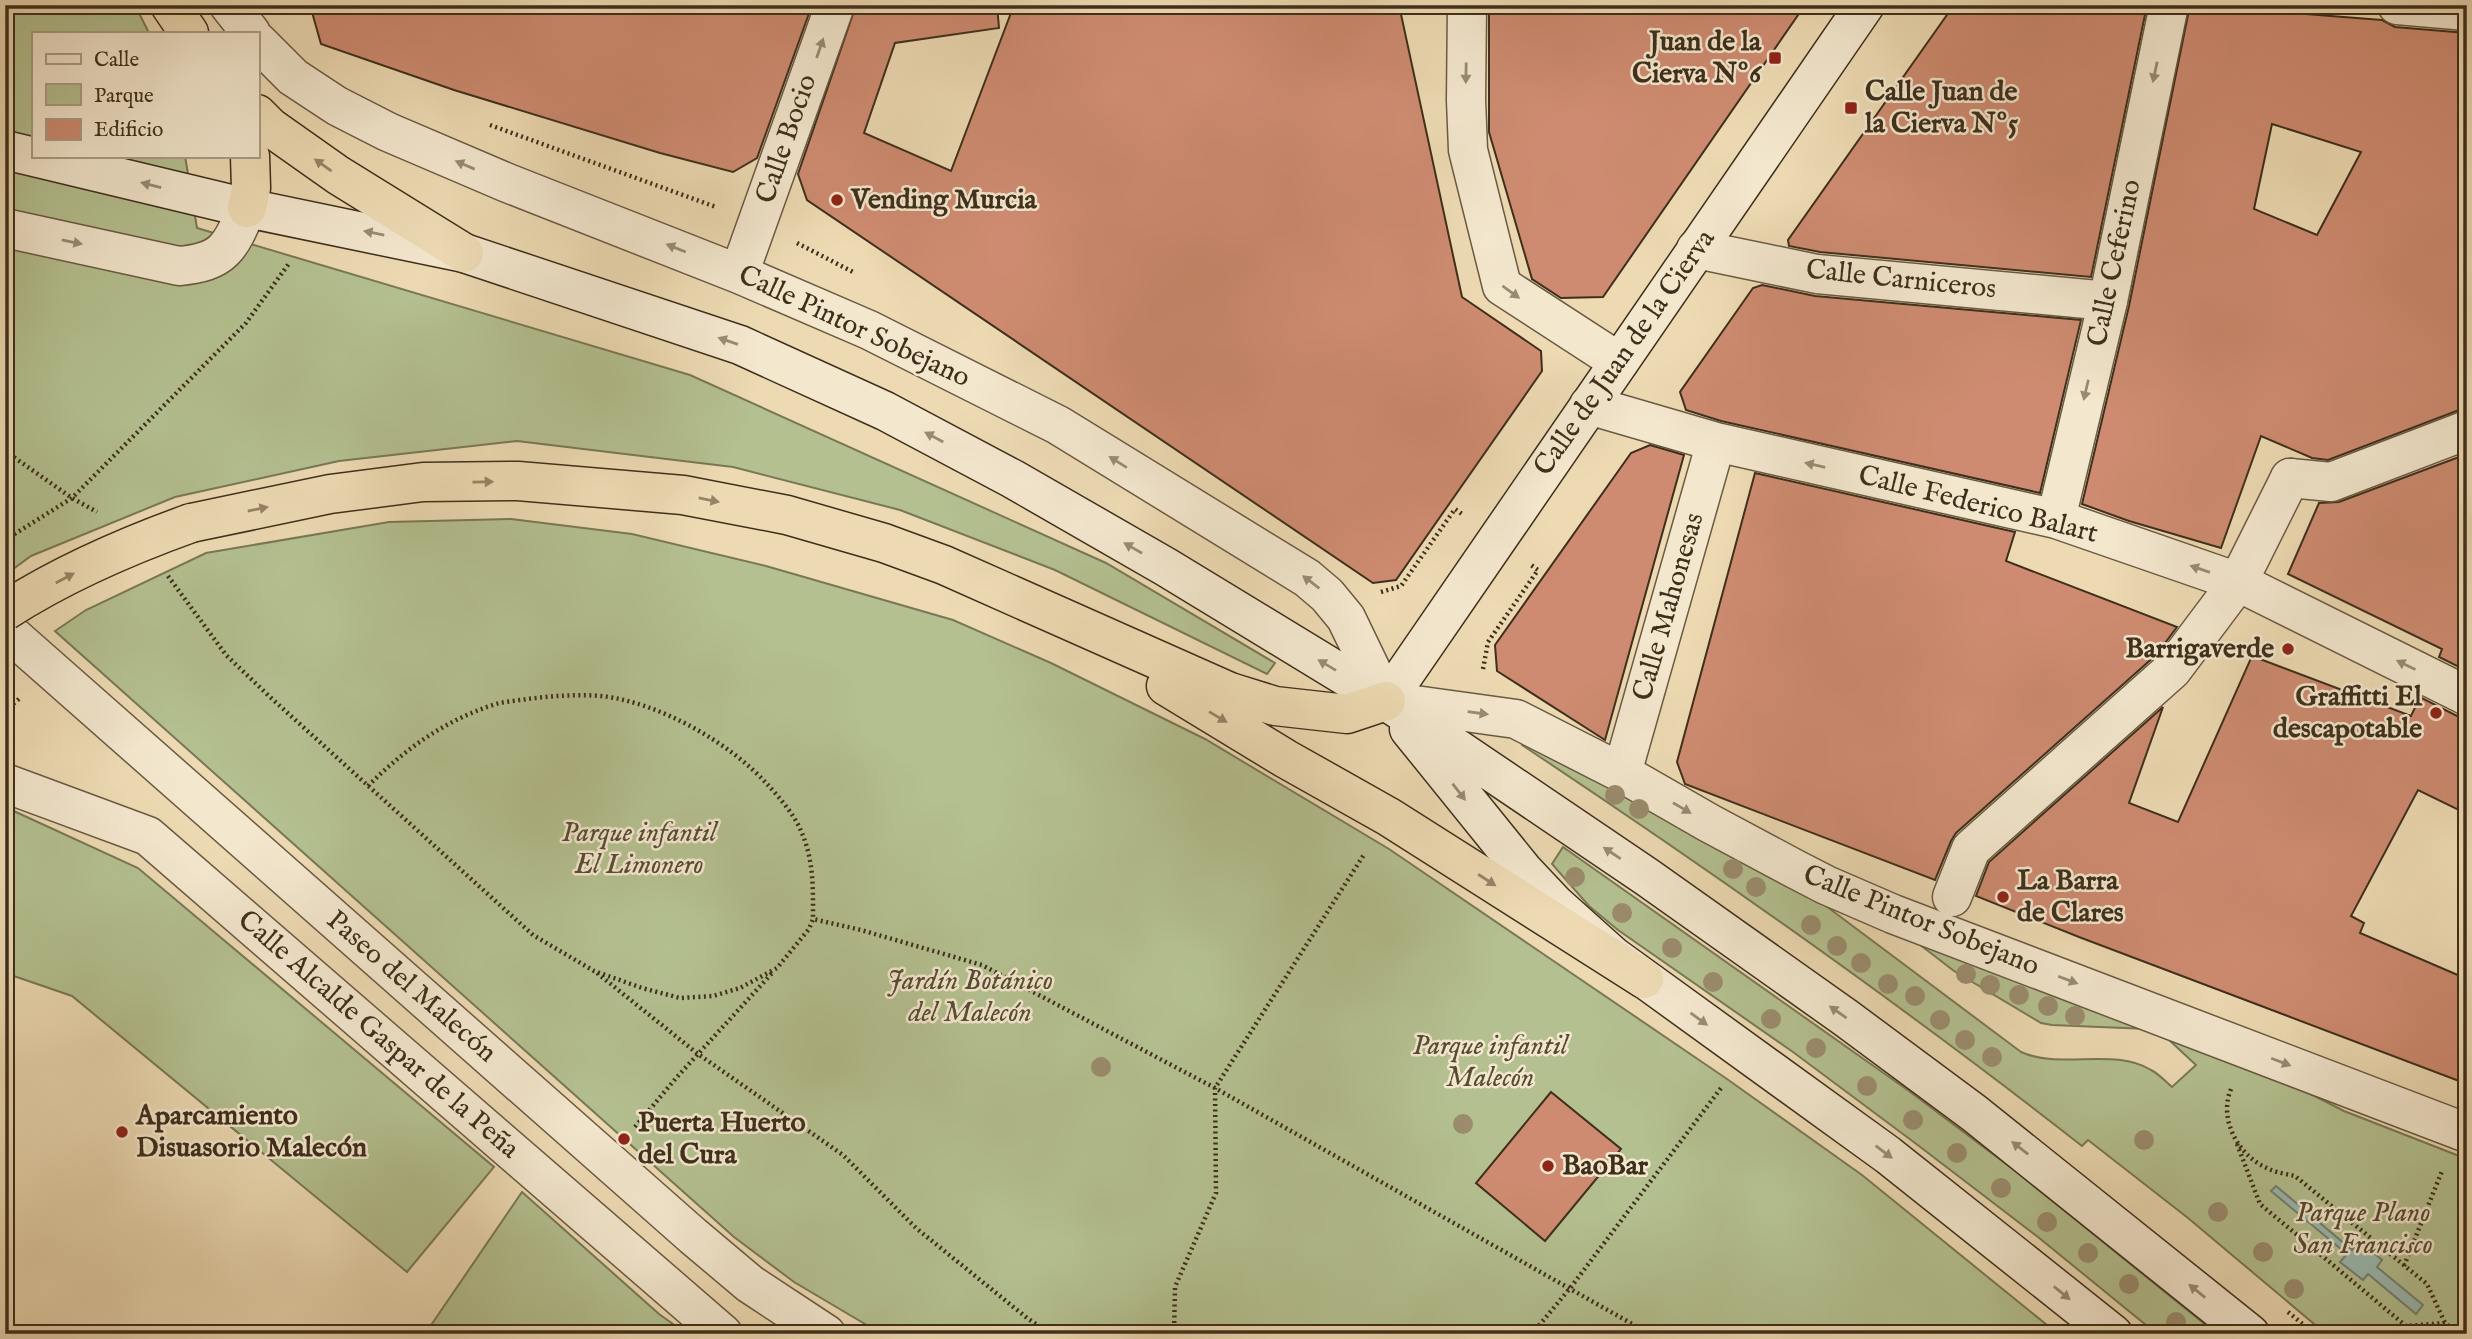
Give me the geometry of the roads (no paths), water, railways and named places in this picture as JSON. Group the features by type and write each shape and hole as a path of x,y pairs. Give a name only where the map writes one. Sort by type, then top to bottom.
{"highway":[{"path":"170,5 188,32"},
{"path":"259,116 270,127 338,175 464,253"},
{"path":"247,208 251,188 250,158"},
{"path":"5,611 84,568 191,523 330,494 423,482 518,481 683,495 787,515 884,543 944,565 1230,692 1275,706 1347,714 1386,701"},
{"path":"944,565 1137,668 1286,759 1388,817 1644,979"}],"street":[{"path":"229,5 250,32"},
{"name":"Calle Bocio","path":"740,274 835,5"},
{"path":"1467,5 1468,150 1502,286 1619,362"},
{"name":"Calle de Juan de la Cierva","path":"1386,701 1865,5"},
{"name":"Calle Ceferino","path":"2056,519 2108,301 2168,5"},
{"path":"2397,5 2467,11"},
{"name":"Calle Pintor Sobejano","path":"259,43 293,77 337,106 388,132 740,274 869,330 1058,425 1307,578 1327,595 1346,618 1386,701 1523,870 1582,929 1644,979 1888,1155 2113,1334"},
{"path":"5,150 32,156"},
{"path":"38,158 247,208 464,253 740,345 885,411 1013,479 1142,553 1386,701 1635,869 1974,1112 2250,1334"},
{"path":"5,228 179,266 214,259 226,249 247,208"},
{"name":"Calle Carniceros","path":"1696,249 1816,274 2108,301"},
{"name":"Calle Federico Balart","path":"1589,405 1716,442 2056,519 2238,582 2467,696"},
{"path":"1952,897 1972,849 2172,670 2238,582 2290,478 2331,482 2467,430"},
{"name":"Calle Mahonesas","path":"1622,773 1716,442"},
{"name":"Paseo del Malecón","path":"5,629 711,1251 750,1284 826,1334"},
{"name":"Calle Pintor Sobejano","path":"1386,701 1516,719 1622,773 1826,885 1894,914 2467,1133"},
{"name":"Calle Alcalde Gaspar de la Peña","path":"5,783 148,836 723,1334"}],"water":[{"path":"2276,1186 2352,1250 2360,1241 2382,1260 2377,1267 2423,1305 2416,1314 2368,1274 2363,1280 2340,1262 2347,1254 2271,1191"}],"place":[{"name":"Juan de la Cierva Nº6","path":"1775,58"},
{"name":"Calle Juan de la Cierva Nº5","path":"1851,108"},
{"name":"Vending Murcia","path":"837,200"},
{"name":"Barrigaverde","path":"2288,649"},
{"name":"Graffitti El descapotable","path":"2436,713"},
{"name":"La Barra de Clares","path":"2003,897"},
{"name":"Aparcamiento Disuasorio Malecón","path":"122,1132"},
{"name":"Puerta Huerto del Cura","path":"624,1139"},
{"name":"BaoBar","path":"1548,1166"}],"park label":[{"name":"Parque infantil El Limonero","path":"639,849"},
{"name":"Jardín Botánico del Malecón","path":"970,997"},
{"name":"Parque infantil Malecón","path":"1490,1062"},
{"name":"Parque Plano San Francisco","path":"2363,1229"}]}
